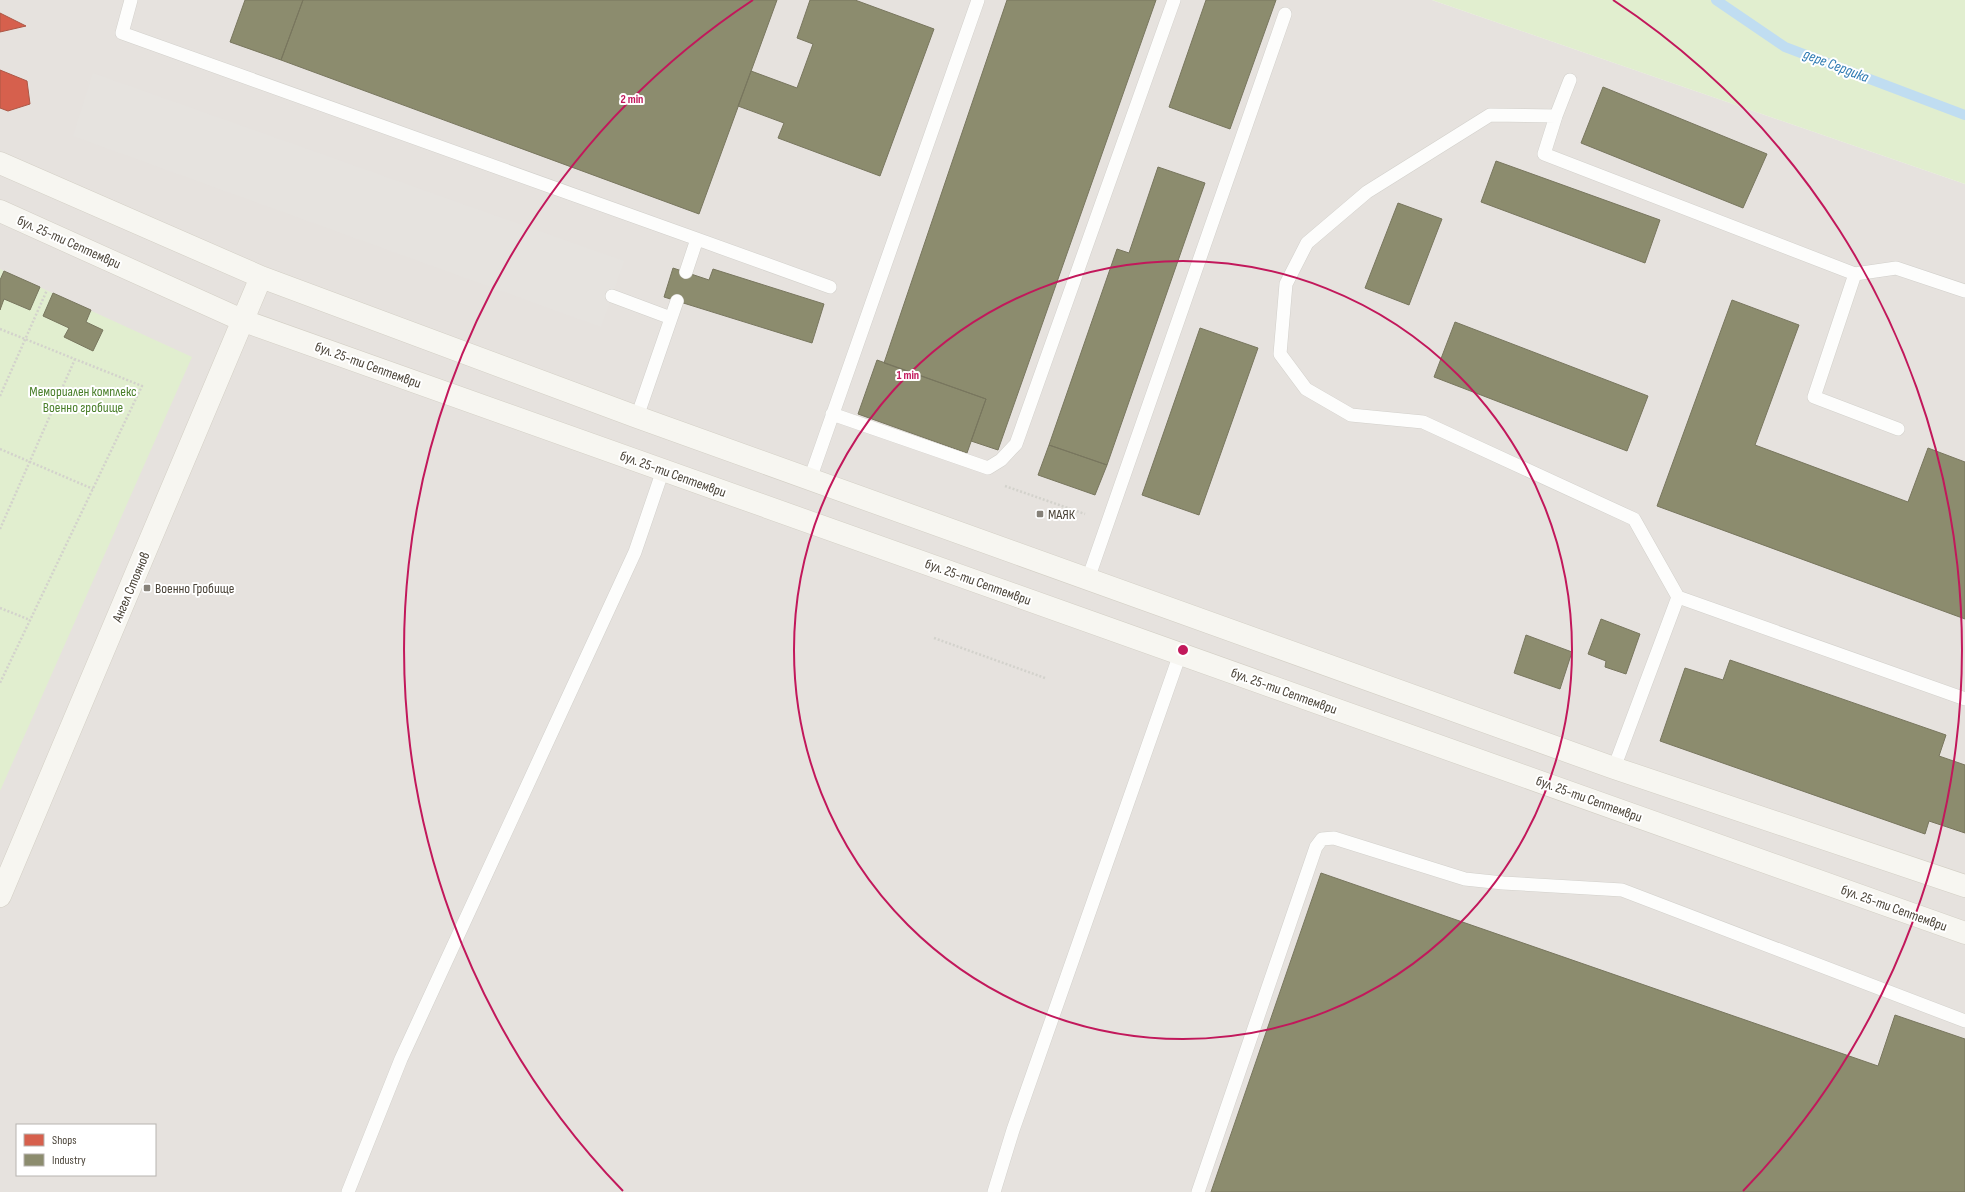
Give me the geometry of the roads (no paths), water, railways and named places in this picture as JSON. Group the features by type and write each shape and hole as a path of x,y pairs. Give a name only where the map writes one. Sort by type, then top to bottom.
{"main road":[{"path":"0,163 261,277 637,417 1614,768 1965,886"},
{"name":"бул. 25-ти Септември","path":"0,211 244,320 1965,933"},
{"name":"Ангел Стоянов","path":"0,896 261,277"}],"lane":[{"path":"131,0 122,33 830,287"},
{"path":"810,479 978,0"},
{"path":"832,414 988,468 1001,460 1016,444 1174,0"},
{"path":"1088,579 1285,14"},
{"path":"1570,80 1556,116 1544,154 1855,274 1896,268 1965,291"},
{"path":"1556,116 1490,116 1367,192 1307,243 1286,284 1280,354 1306,389 1352,415 1422,422 1634,519 1678,597 1965,699"},
{"path":"686,272 697,239"},
{"path":"1855,274 1814,397 1898,429"},
{"path":"612,296 671,318"},
{"path":"637,417 677,301"},
{"path":"348,1192 401,1059 635,552 663,470"},
{"path":"1614,768 1678,597"},
{"path":"994,1192 1013,1130 1180,654"},
{"path":"1198,1192 1316,847 1322,839 1334,838 1465,879 1503,883 1622,890 1965,1021"}],"waterway":[{"name":"дере Сердика","path":"1716,0 1785,47 1965,115"}],"place":[{"name":"МАЯК","path":"1040,514"},
{"name":"Военно Гробище","path":"147,588"}],"park label":[{"name":"Мемориален комплекс Военно гробище","path":"83,400"}]}
